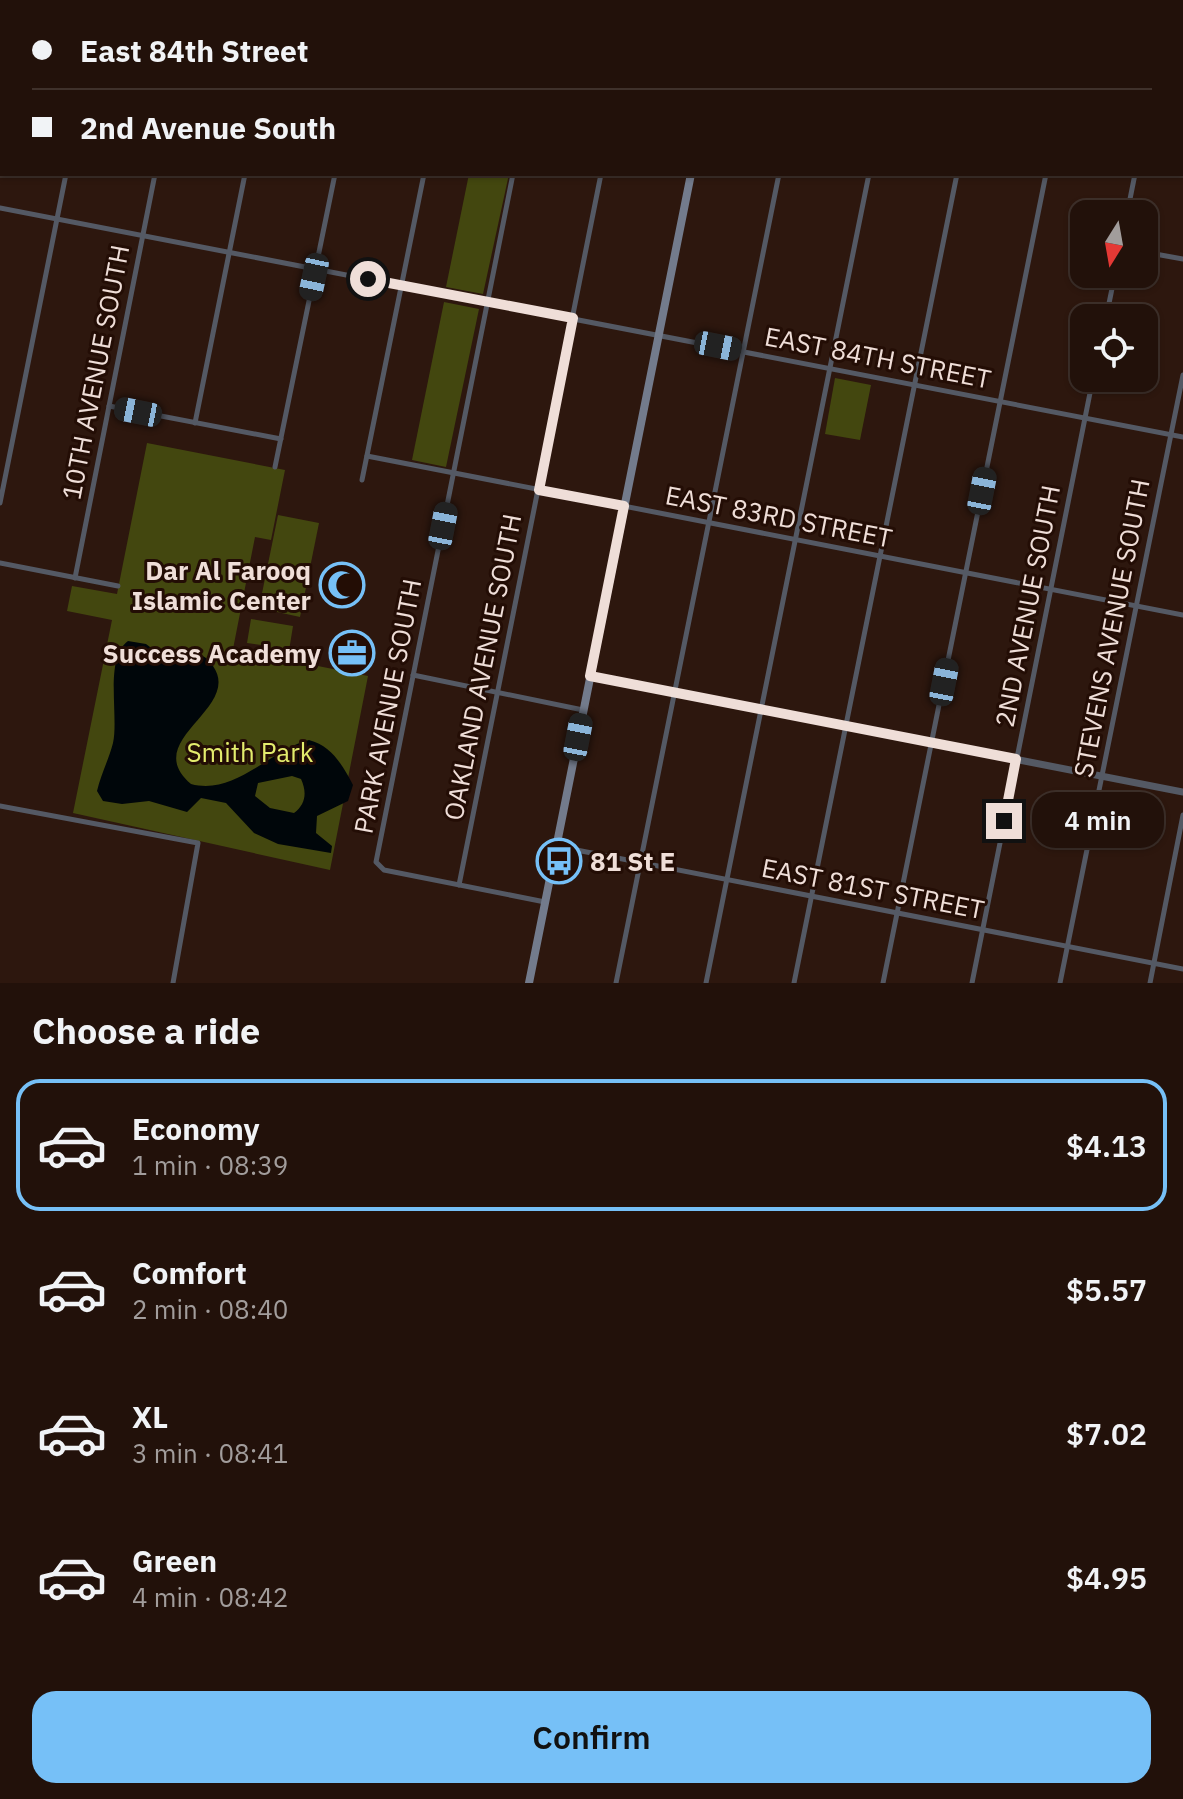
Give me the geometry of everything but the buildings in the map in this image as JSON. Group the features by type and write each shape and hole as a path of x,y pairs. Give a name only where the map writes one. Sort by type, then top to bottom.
{"main road":[{"path":"529,983 691,176"}],"street":[{"path":"0,503 66,176"},
{"name":"10TH AVENUE SOUTH","path":"75,578 155,176"},
{"path":"195,423 245,176"},
{"path":"275,467 335,176"},
{"path":"362,480 424,176"},
{"name":"PARK AVENUE SOUTH","path":"459,885 379,868 377,857 513,176"},
{"name":"OAKLAND AVENUE SOUTH","path":"459,885 601,176"},
{"path":"616,983 779,176"},
{"path":"706,983 869,176"},
{"path":"794,983 883,557 957,176"},
{"path":"883,983 1046,176"},
{"path":"1130,200 1135,176"},
{"name":"EAST 84TH STREET","path":"0,208 1183,437"},
{"path":"1158,255 1183,259"},
{"name":"STEVENS AVENUE SOUTH","path":"1060,983 1183,375"},
{"name":"2ND AVENUE SOUTH","path":"972,983 1090,392"},
{"path":"109,406 281,439"},
{"name":"EAST 83RD STREET","path":"367,456 1183,615"},
{"path":"0,563 118,586"},
{"path":"413,675 583,710"},
{"path":"590,676 1183,792"},
{"path":"0,806 198,843 173,983"},
{"path":"1150,983 1183,815"},
{"name":"EAST 81ST STREET","path":"556,846 1183,969"},
{"path":"459,885 545,902"}],"green space":[{"path":"469,176 509,176 483,294 446,287"},
{"path":"444,302 479,309 446,467 412,460"},
{"path":"835,378 871,385 860,440 825,434"},
{"name":"Smith Park","path":"147,443 285,470 271,540 255,537 233,649 368,676 330,870 73,813 112,620 67,611 72,586 117,594"},
{"path":"278,515 319,523 300,617 259,608"},
{"path":"251,619 293,626 288,657 260,652 261,645 247,643"}],"shaded area":[{"path":"128,641 146,644 162,656 199,654 213,666 219,682 215,696 183,739 177,753 178,768 191,784 223,784 309,740 330,752 353,785 348,801 317,816 316,833 332,846 331,853 278,844 254,833 226,803 201,798 187,812 149,801 122,804 103,801 97,791 113,743 114,674 121,649","holes":["292,776 301,779 304,798 294,813 270,808 255,796 258,783"]}],"place":[{"name":"Dar Al Farooq Islamic Center","path":"342,585"},
{"name":"Success Academy","path":"352,653"},
{"name":"81 St E","path":"559,861"}],"route":[{"path":"368,279 573,318 539,490 624,506 590,676 1016,759 1004,821"}]}
